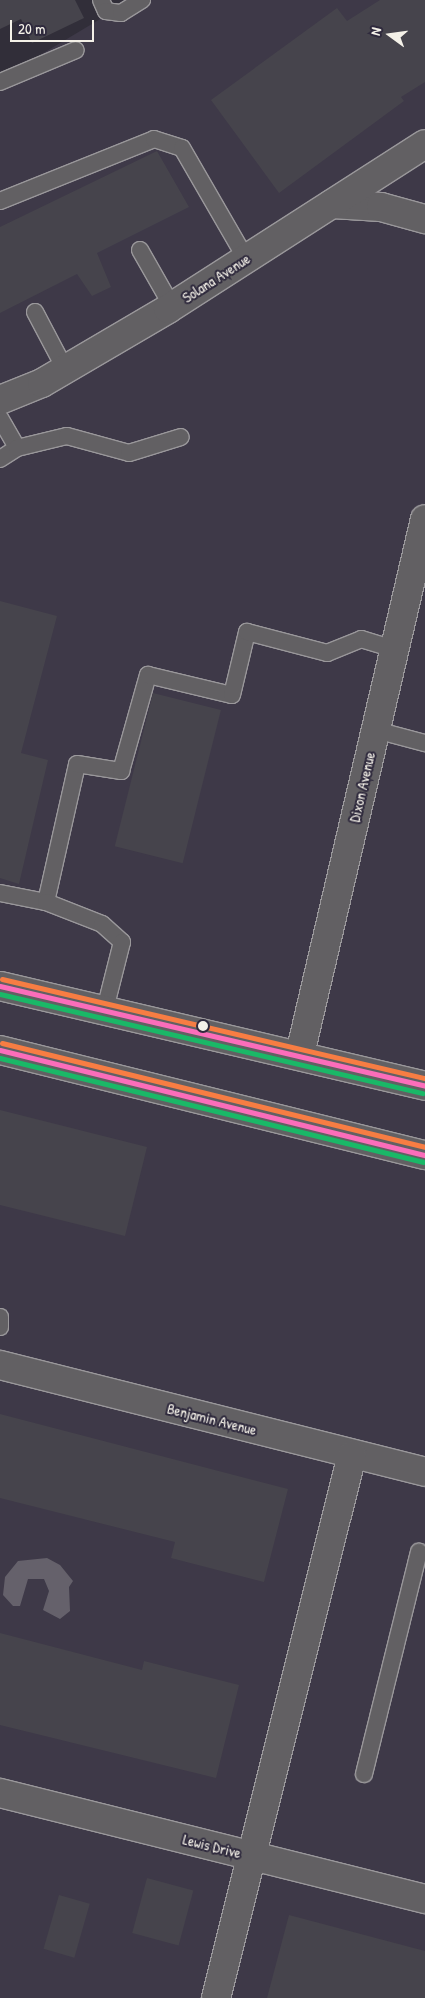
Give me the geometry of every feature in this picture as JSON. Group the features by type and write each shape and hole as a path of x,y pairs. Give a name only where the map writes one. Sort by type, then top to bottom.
{"street":[{"name":"Solana Avenue","path":"0,400 42,383 172,306 425,144"},
{"path":"332,204 381,207 425,219"},
{"name":"Dixon Avenue","path":"300,1054 425,520"},
{"path":"0,986 300,1054 425,1086"},
{"path":"0,1050 425,1155"},
{"name":"Benjamin Avenue","path":"0,1365 425,1472"},
{"path":"216,1998 352,1455"},
{"name":"Lewis Drive","path":"0,1793 425,1899"}],"lane":[{"path":"101,0 106,11 122,13 142,0"},
{"path":"0,82 76,50"},
{"path":"0,200 154,139 182,148 246,259"},
{"path":"140,250 172,306"},
{"path":"35,312 65,369"},
{"path":"0,418 17,448"},
{"path":"0,459 17,448 67,436 129,453 181,437"},
{"path":"46,902 77,764 121,771 148,675 232,695 247,632 327,653 362,639 394,649"},
{"path":"376,730 425,743"},
{"path":"0,893 46,902 102,924 122,942 105,1009"},
{"path":"0,1318 0,1328"},
{"path":"364,1774 419,1552"}],"shaded area":[{"path":"132,0 425,0 425,1998 0,1998 0,79"},
{"path":"47,1558 60,1565 73,1581 69,1587 70,1611 60,1619 43,1610 49,1591 44,1579 28,1579 20,1606 13,1606 3,1595 5,1577 18,1561"}],"building":[{"path":"0,0 75,0 84,18 32,43 21,19 0,29"},
{"path":"380,0 425,0 425,82 401,97 404,101 279,193 211,100 337,8 347,21"},
{"path":"157,151 189,207 97,253 111,287 92,296 77,274 0,313 0,227"},
{"path":"0,601 57,616 21,753 48,760 19,884 0,878"},
{"path":"153,693 221,710 183,863 115,846"},
{"path":"0,1110 147,1147 125,1236 0,1205"},
{"path":"0,1414 288,1489 264,1582 171,1558 175,1542 0,1498"},
{"path":"0,1633 142,1670 144,1661 239,1685 216,1778 0,1725"},
{"path":"147,1878 193,1890 179,1945 132,1933"},
{"path":"59,1895 90,1904 74,1958 44,1949"},
{"path":"289,1915 425,1951 425,1998 267,1998"}],"transit line":[{"path":"2,979 425,1078"},
{"path":"0,986 425,1086"},
{"path":"0,994 423,1093"},
{"path":"2,1043 425,1147"},
{"path":"0,1050 425,1155"},
{"path":"0,1058 423,1162"}]}
